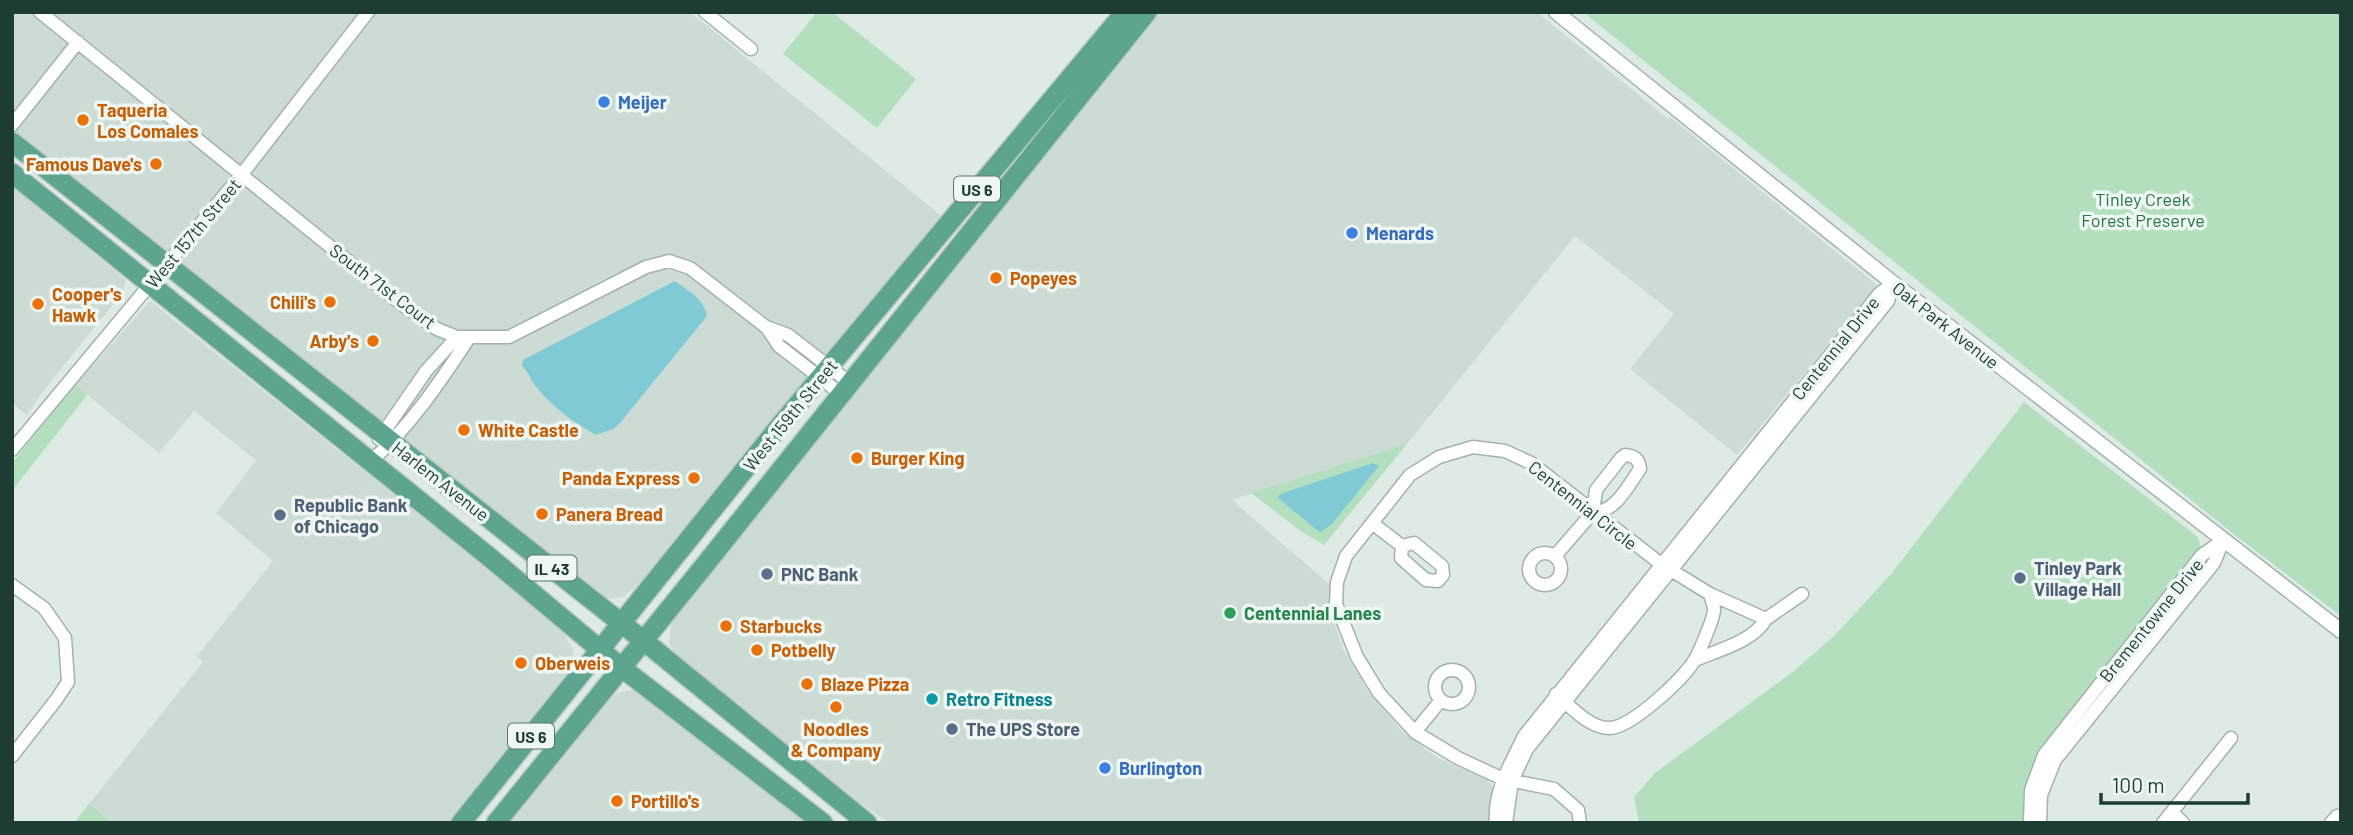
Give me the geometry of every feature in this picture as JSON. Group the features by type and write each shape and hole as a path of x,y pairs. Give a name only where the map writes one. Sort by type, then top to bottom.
{"main road":[{"name":"West 159th Street","path":"461,823 825,372 1125,12"},
{"name":"West 159th Street","path":"496,823 1147,12"},
{"name":"Harlem Avenue","path":"12,142 644,641 867,823"},
{"name":"Harlem Avenue","path":"12,173 480,549 622,667 822,823"}],"street":[{"name":"South 71st Court","path":"40,12 400,303 437,329 463,337 509,337 646,267 661,261 678,262 690,268 766,327 788,335 846,389"},
{"name":"West 157th Street","path":"12,450 242,174 368,12"},
{"path":"705,12 751,49"},
{"name":"Oak Park Avenue","path":"1556,12 1893,284 2341,631"},
{"path":"12,125 78,43"},
{"name":"Centennial Drive","path":"1496,823 1495,815 1524,736 1560,698 1888,301 1893,284"},
{"path":"370,462 386,438 440,382 463,337"},
{"name":"Centennial Circle","path":"1580,823 1578,810 1554,789 1507,780 1458,758 1415,732 1379,693 1357,657 1336,604 1337,582 1342,565 1371,523 1410,475 1439,457 1473,447 1505,451 1524,459 1666,567 1710,594 1766,619"},
{"path":"1555,556 1593,512 1596,490 1620,458 1626,455 1637,459 1640,469 1612,507 1603,512 1593,512"},
{"path":"1371,523 1402,546"},
{"name":"Brementowne Drive","path":"2030,823 2031,790 2044,755 2068,733 2214,563 2224,540"},
{"path":"12,585 44,608 65,638 68,681 12,756"},
{"path":"1560,698 1597,726 1609,729 1639,714 1675,684 1695,660 1714,611 1710,594"},
{"path":"1695,660 1740,641 1802,594"},
{"path":"1415,732 1441,700"},
{"name":"Brementowne Drive","path":"2040,823 2041,795 2068,733"},
{"path":"2163,823 2231,738"},
{"name":"Centennial Drive","path":"1506,823 1507,780"},
{"path":"2172,812 2183,823"}],"shaded area":[{"path":"12,12 690,12 944,218 866,306 644,581 622,598 601,598 12,133"},
{"path":"1156,12 1537,12 1877,285 1737,455 1630,369 1674,314 1575,236 1407,444 1232,500 1329,584 1332,616 1343,649 1369,693 1402,731 1438,758 1487,780 1492,785 1489,823 890,823 836,787 676,656 669,643 671,624 678,612"},
{"path":"12,185 126,280 123,292 41,394 27,416 12,402"},
{"path":"150,301 553,621 574,651 572,665 560,685 449,823 113,823 89,804 203,662 197,656 273,561 216,513 256,460 194,411 159,453 75,385"},
{"path":"638,691 808,823 510,823 608,702 617,693"}],"green space":[{"path":"817,12 832,12 916,79 877,128 783,54"},
{"name":"Tinley Creek Forest Preserve","path":"1583,12 2341,12 2341,616 2231,532"},
{"path":"75,385 87,395 12,491 12,463"},
{"path":"2024,402 2198,537 2201,548 2041,750 2023,796 2024,823 1639,823 1634,797 1655,773 1794,671 1836,634 1891,574"},
{"path":"1407,444 1324,545 1302,532 1251,493"},
{"path":"89,804 113,823 74,823"}],"water":[{"path":"673,282 695,296 703,305 707,316 613,429 596,435 572,420 544,396 522,366 523,360"},
{"path":"1373,463 1379,466 1332,524 1321,532 1278,498 1283,493"}],"place":[{"name":"Meijer","path":"604,102"},
{"name":"Taqueria Los Comales","path":"83,120"},
{"name":"Famous Dave's","path":"156,164"},
{"name":"Menards","path":"1352,233"},
{"name":"Popeyes","path":"996,278"},
{"name":"Chili's","path":"330,302"},
{"name":"Cooper's Hawk","path":"38,304"},
{"name":"Arby's","path":"373,341"},
{"name":"White Castle","path":"464,430"},
{"name":"Burger King","path":"857,458"},
{"name":"Panda Express","path":"694,478"},
{"name":"Panera Bread","path":"542,514"},
{"name":"Republic Bank of Chicago","path":"280,515"},
{"name":"PNC Bank","path":"767,574"},
{"name":"Tinley Park Village Hall","path":"2020,578"},
{"name":"Centennial Lanes","path":"1230,613"},
{"name":"Starbucks","path":"726,626"},
{"name":"Potbelly","path":"757,650"},
{"name":"Oberweis","path":"521,663"},
{"name":"Blaze Pizza","path":"807,684"},
{"name":"Retro Fitness","path":"932,699"},
{"name":"Noodles & Company","path":"836,707"},
{"name":"The UPS Store","path":"952,729"},
{"name":"Burlington","path":"1105,768"},
{"name":"Portillo's","path":"617,801"}]}
